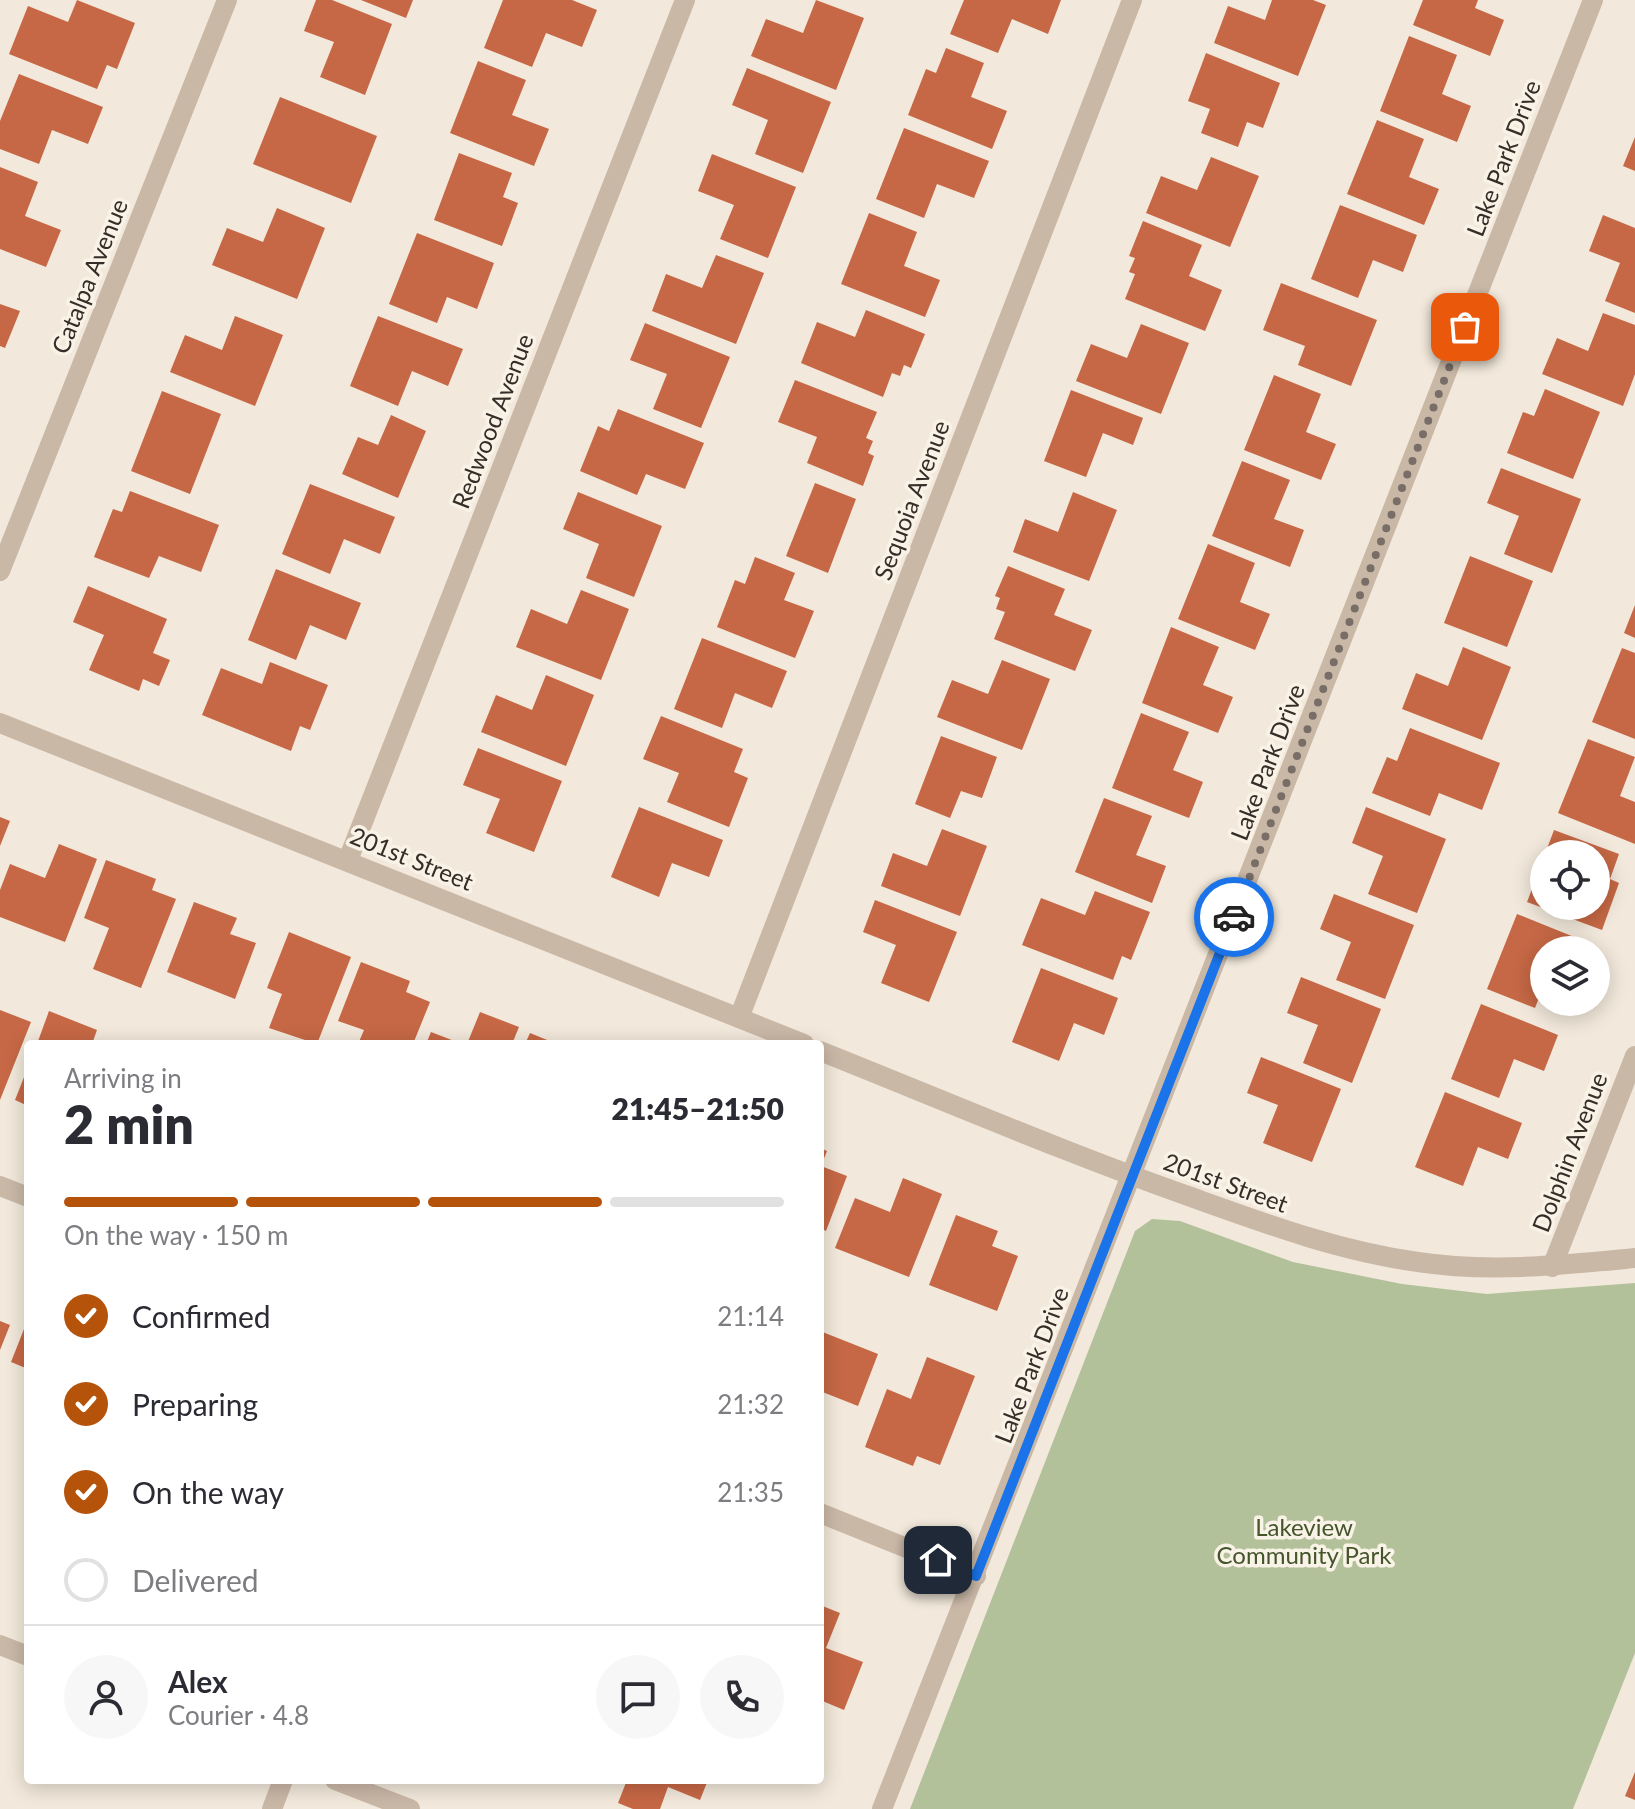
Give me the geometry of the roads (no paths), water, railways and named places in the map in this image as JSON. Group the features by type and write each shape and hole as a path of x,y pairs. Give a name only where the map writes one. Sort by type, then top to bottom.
{"street":[{"name":"Catalpa Avenue","path":"0,571 227,0"},
{"name":"Redwood Avenue","path":"348,860 685,0"},
{"name":"Sequoia Avenue","path":"739,1018 1132,0"},
{"name":"Lake Park Drive","path":"882,1809 1133,1177 1593,0"},
{"name":"201st Street","path":"0,723 794,1040"},
{"name":"201st Street","path":"824,1053 1133,1177 1299,1236 1360,1252 1420,1263 1486,1268 1552,1267 1635,1258"},
{"name":"Dolphin Avenue","path":"1552,1267 1635,1056"},
{"path":"0,1186 24,1195"},
{"path":"824,1515 976,1576"},
{"path":"0,1645 24,1654"},
{"path":"272,1809 281,1784"},
{"path":"345,1784 410,1809"}],"park label":[{"name":"Lakeview Community Park","path":"1304,1540"}]}
